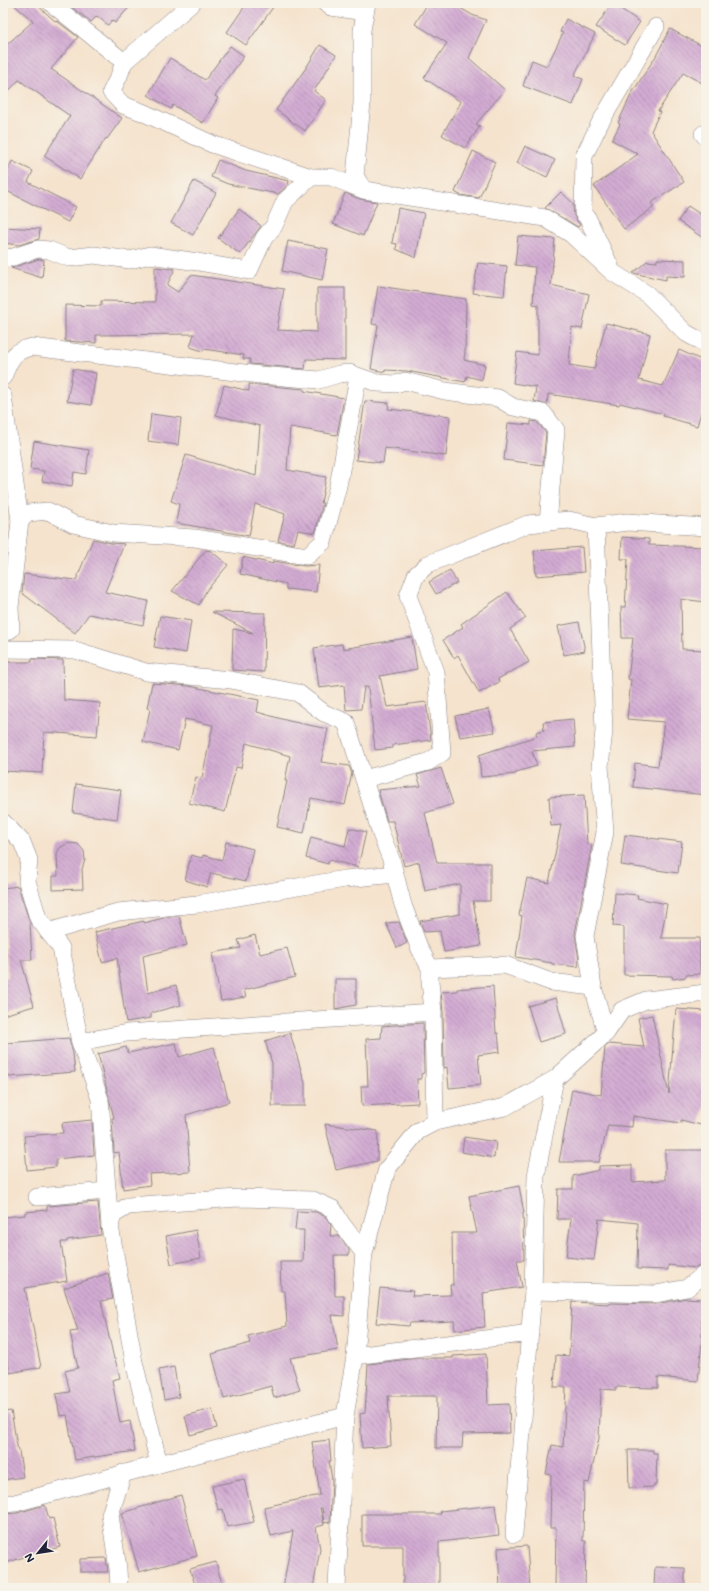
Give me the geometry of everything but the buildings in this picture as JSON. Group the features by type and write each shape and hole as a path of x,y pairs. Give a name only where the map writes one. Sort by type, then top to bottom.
{"street":[{"path":"51,3 124,62"},
{"path":"192,3 124,62 119,76 110,92 123,105 142,112 212,144 310,177 331,177 364,190 545,218 571,234 612,272 647,294 686,333 706,344"},
{"path":"324,3 332,7 366,7 362,30 362,103 355,176 364,190"},
{"path":"612,272 584,213 584,156 600,123 656,27"},
{"path":"3,257 10,258 38,249 49,250 70,258 94,255 130,260 150,255 249,271 264,238 274,226 285,201 310,177"},
{"path":"3,377 10,359 21,349 32,347 260,375 319,380 339,374 349,373 378,383 396,384 405,381 445,391 498,398 513,407 543,413 556,430 548,522"},
{"path":"20,521 28,513 48,511 73,524 112,533 195,538 307,556 323,542 338,486 358,377"},
{"path":"3,396 20,521 10,606 11,629 3,634"},
{"path":"364,779 428,762 442,753 436,672 408,596 416,575 428,564 528,524 569,520 596,526 626,522 706,527"},
{"path":"596,526 604,731 600,766 605,832 585,936 593,986 606,1033"},
{"path":"3,649 74,650 146,672 231,680 298,693 324,713 346,722 395,874 403,905 419,947 430,968 433,1012 434,1122"},
{"path":"3,822 22,842 29,860 27,882 38,918 61,948 80,1042 100,1099 110,1226 134,1362 159,1464"},
{"path":"48,932 118,912 197,904 345,879 395,874"},
{"path":"430,968 505,966 551,982 593,986"},
{"path":"337,1588 345,1416 354,1356 364,1253 388,1169 418,1131 434,1122 504,1107 555,1079 606,1033 622,1010 646,1000 706,993"},
{"path":"80,1042 135,1032 433,1012"},
{"path":"514,1534 533,1291 536,1176 555,1079"},
{"path":"37,1197 107,1191"},
{"path":"110,1226 113,1215 128,1206 238,1198 313,1200 333,1209 341,1223 364,1253"},
{"path":"533,1291 656,1294 687,1288 706,1273"},
{"path":"354,1356 530,1333"},
{"path":"3,1504 16,1503 123,1473 345,1416"},
{"path":"119,1588 118,1569 110,1515 123,1473"}]}
